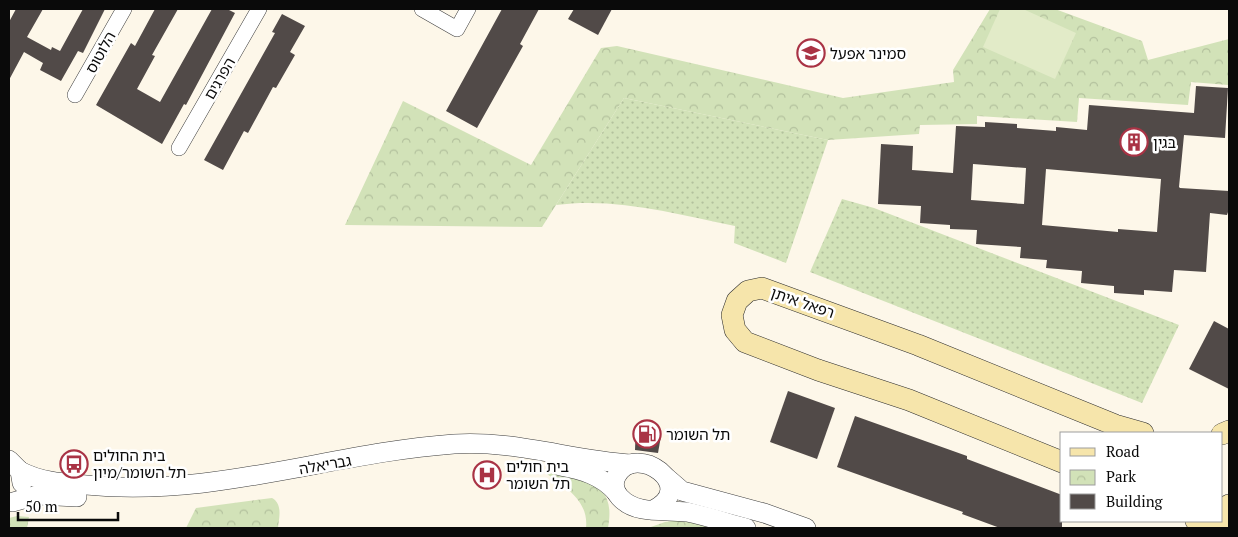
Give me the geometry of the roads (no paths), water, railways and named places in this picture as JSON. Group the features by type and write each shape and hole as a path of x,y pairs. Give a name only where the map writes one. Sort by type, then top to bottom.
{"main road":[{"name":"רפאל איתן","path":"1060,461 909,400 818,370 745,342 735,330 732,315 737,301 748,291 762,288 918,345 1115,426 1139,432"},
{"path":"1223,516 1229,505"},
{"path":"1198,522 1213,528"}],"street":[{"name":"הלוטוס","path":"76,95 124,9"},
{"name":"הפרגים","path":"179,148 259,9"},
{"path":"422,9 458,29 468,9"},
{"name":"גבריאלה","path":"15,465 31,477 63,484 112,488 165,488 228,481 414,449 470,444 507,445 607,462 630,464"},
{"name":"גבריאלה","path":"11,503 37,495 112,500 181,499 416,461 470,456 514,458 576,469 608,482 616,492"},
{"path":"746,528 688,512 654,510 628,505 616,492 615,479 625,466 644,464 651,466 682,490 806,528"},
{"path":"11,503 22,488 15,465"},
{"path":"654,510 662,506 668,498 670,483 667,478"}],"place":[{"name":"סמינר אפעל","path":"811,53"},
{"name":"בגין","path":"1134,142"},
{"name":"תל השומר","path":"647,434"},
{"name":"בית החולים תל השומר/מיון","path":"74,464"},
{"name":"בית חולים תל השומר","path":"487,475"}]}
